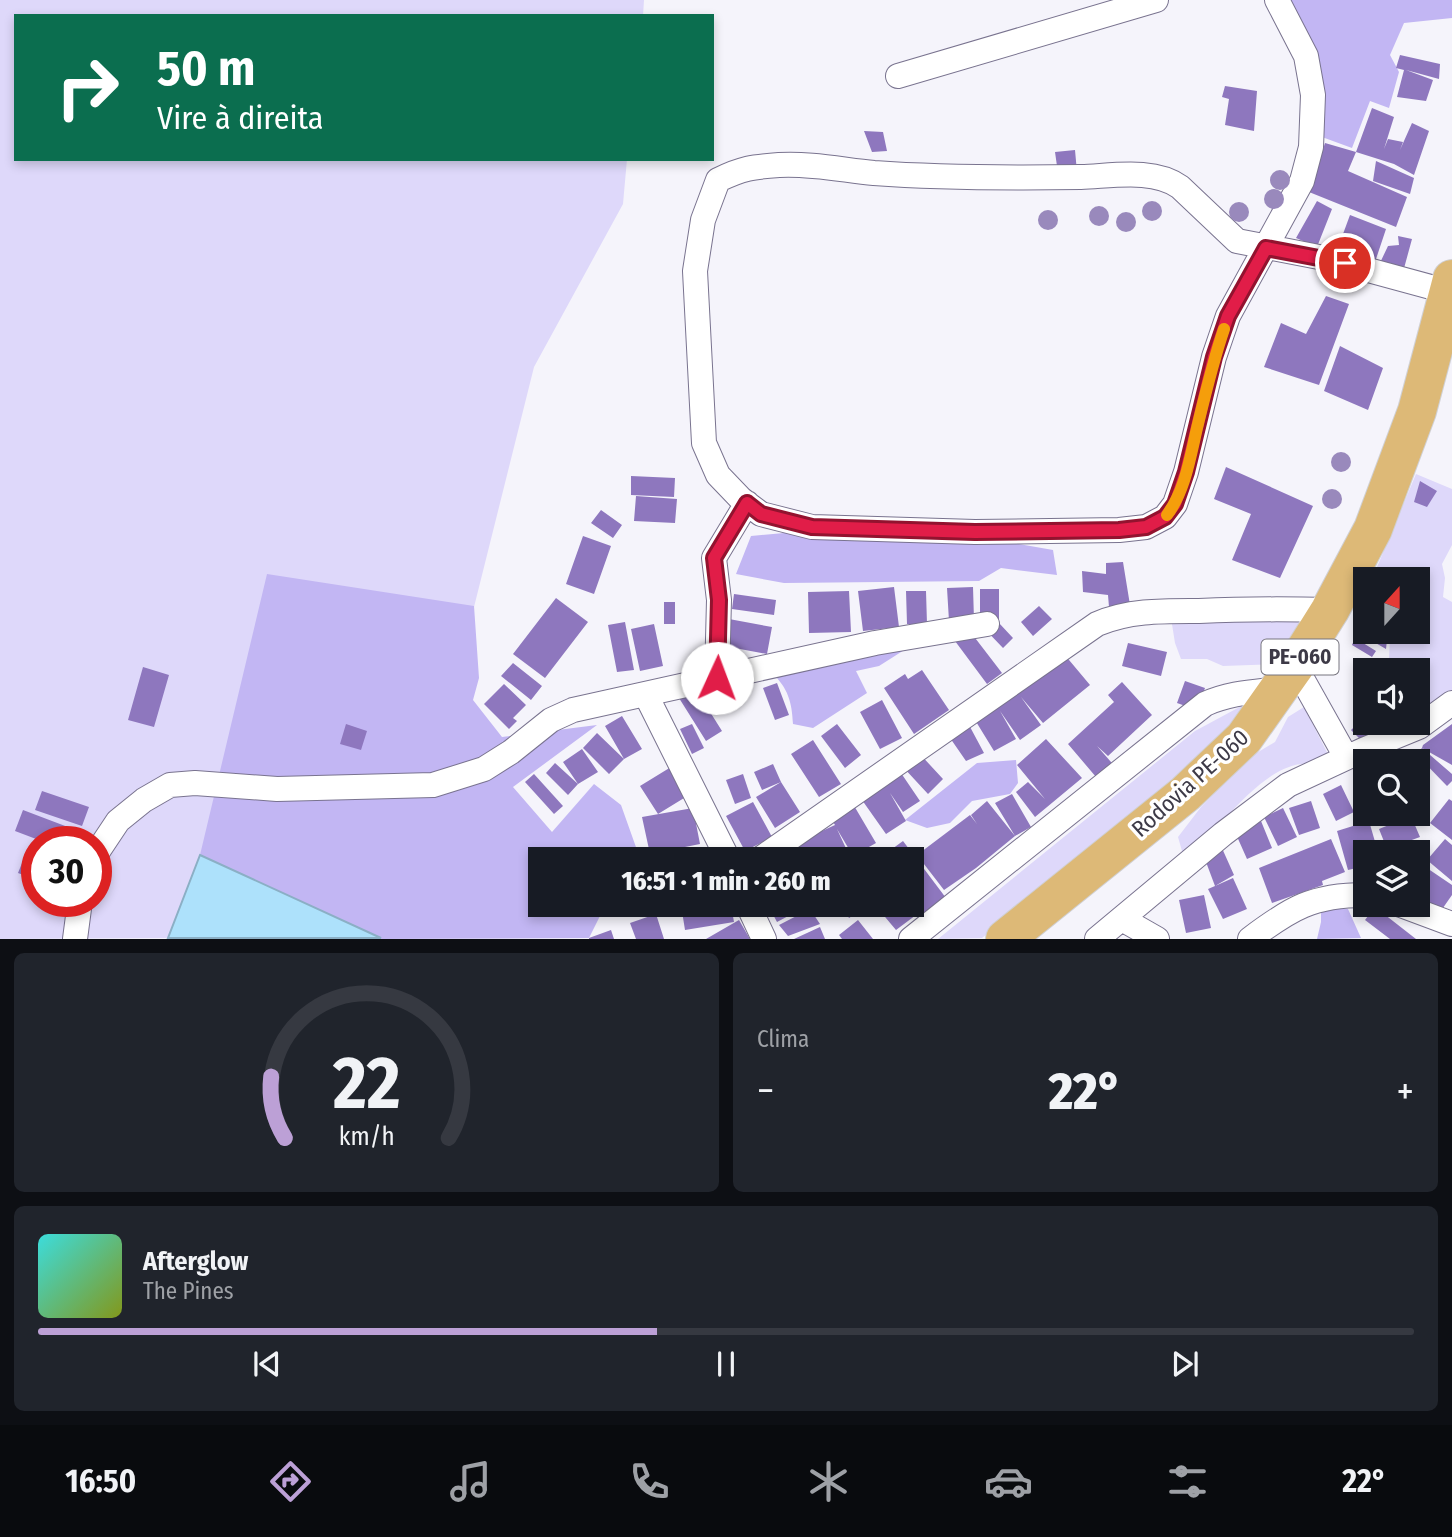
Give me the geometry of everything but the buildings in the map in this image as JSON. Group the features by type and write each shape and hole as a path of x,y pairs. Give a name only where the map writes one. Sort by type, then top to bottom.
{"main road":[{"name":"Rodovia PE-060","path":"1005,939 1185,794 1244,738 1287,677 1330,610 1378,517 1444,344 1450,285"}],"street":[{"path":"898,76 1156,0"},
{"path":"1278,0 1306,56 1313,94 1311,147 1302,181 1266,248 1228,316 1214,357 1186,472 1175,504 1165,517 1146,527 1119,530 975,532 812,527 761,514 718,475 704,443 695,271 703,220 718,180 741,168 783,165 998,179 1132,176 1158,178 1170,180 1180,187 1237,241 1266,248 1450,285"},
{"path":"717,678 719,600 714,558 747,503"},
{"path":"777,847 1097,624 1115,616 1144,612 1330,610"},
{"path":"112,830 118,821 144,800 170,785 195,783 277,789 433,785 484,769 511,752 551,720 573,710 875,643 987,624"},
{"path":"911,939 1205,704 1221,697 1287,677 1346,757"},
{"path":"646,695 722,847"},
{"path":"1097,939 1288,785 1346,757 1419,727 1452,703"},
{"path":"1250,939 1279,916 1309,902 1353,895"},
{"path":"1430,916 1452,924"},
{"path":"75,939 78,917"},
{"path":"754,917 764,939"},
{"path":"1122,919 1157,939"}],"shaded area":[{"path":"0,0 644,0 643,14 14,14 14,161 627,161 623,204 534,367 473,611 200,855 168,938 0,939"},
{"path":"1277,0 1452,0 1452,18 1404,23 1390,55 1399,72 1389,108 1370,101 1352,148 1311,133 1313,95"},
{"path":"1416,474 1452,489 1452,545 1442,564 1445,578 1443,597 1452,602 1452,694 1430,718 1430,658 1389,658 1390,644 1430,644 1430,567 1377,567"},
{"path":"839,528 979,545 1008,542 1053,550 1057,575 1001,568 979,581 784,583 736,574 751,536"},
{"path":"267,574 474,606 479,678 473,700 502,737 597,725 513,787 552,832 594,784 621,805 636,847 528,847 528,917 600,917 589,938 381,939 200,855"},
{"path":"1171,618 1304,619 1277,664 1223,666 1207,659 1181,659"},
{"path":"909,647 879,666 856,671 867,693 813,728 793,724 788,696 772,673"},
{"path":"1247,703 1214,749 982,938 938,939 1195,731"},
{"path":"1304,707 1333,764 1299,764 1261,783 1233,810 1186,865 1178,837 1201,807 1248,758 1275,742 1288,717"},
{"path":"1016,760 1018,783 1010,794 972,801 950,823 927,828 905,820 977,763"},
{"path":"1321,908 1348,909 1361,938 1317,939"}],"water":[{"path":"200,855 381,938 168,938"}],"slow traffic":[{"path":"1167,515 1175,504 1186,472 1214,357 1224,329"}],"route":[{"path":"717,678 719,600 714,558 747,503 761,514 812,527 975,532 1119,530 1146,527 1165,517 1175,504 1186,472 1214,357 1228,316 1266,248 1345,263"}]}
